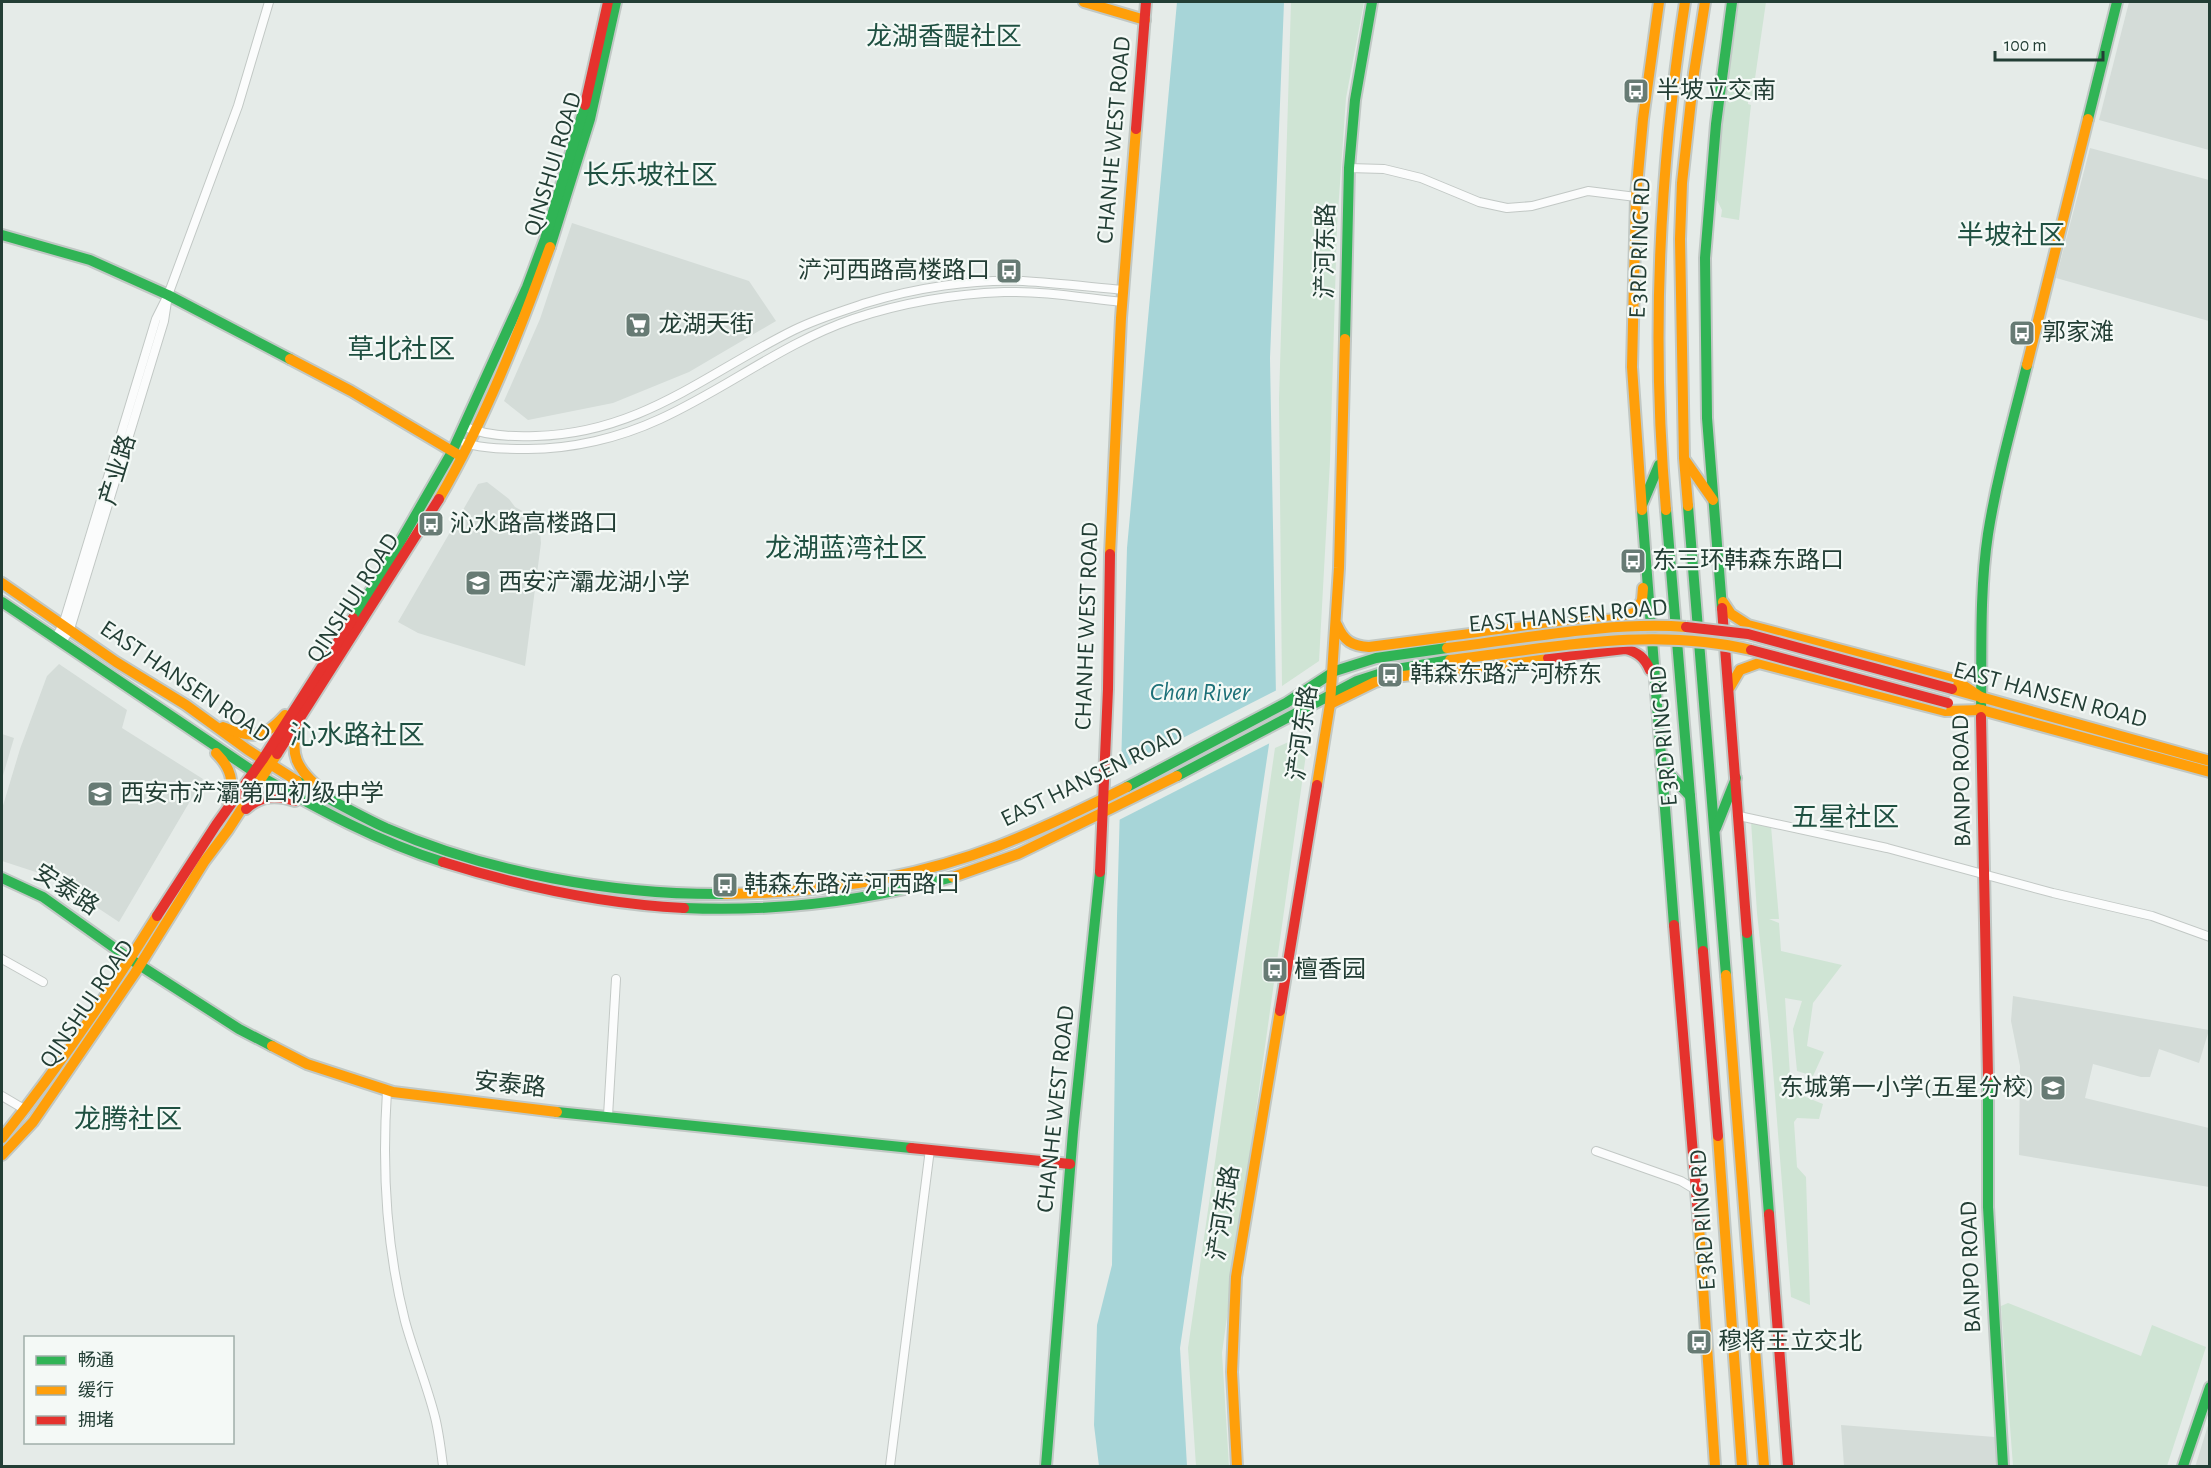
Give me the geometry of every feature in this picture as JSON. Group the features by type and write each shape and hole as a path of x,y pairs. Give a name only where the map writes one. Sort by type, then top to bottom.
{"main road":[{"name":"QINSHUI ROAD","path":"2,1155 33,1122 135,962 221,819 258,774 308,706 415,541 463,442 545,239 580,124 608,2"},
{"name":"QINSHUI ROAD","path":"469,428 491,395 526,316 552,242 592,113 616,2"},
{"path":"1084,2 1145,20"},
{"name":"CHANHE WEST ROAD","path":"1046,1467 1070,1164 1099,888 1108,690 1108,591 1122,302 1146,2"},
{"name":"浐河东路","path":"1237,1467 1230,1354 1236,1277 1333,672 1349,168 1355,99 1372,2"},
{"path":"1659,2 1643,119 1636,197 1632,367 1654,685 1696,1190 1714,1467"},
{"name":"E 3RD RING RD","path":"1685,2 1663,174 1657,354 1660,464 1722,1183 1742,1467"},
{"name":"E 3RD RING RD","path":"1705,2 1694,73 1682,183 1680,239 1684,458 1764,1467"},
{"path":"1732,2 1717,113 1705,258 1707,418 1788,1466"},
{"name":"BANPO ROAD","path":"2003,1467 1988,1207 1988,1047 1981,779 1982,602 1988,536 1999,477 2117,2"},
{"path":"2,235 90,260 168,295 351,391 457,454"},
{"name":"QINSHUI ROAD","path":"267,762 306,693 457,454"},
{"path":"1684,458 1713,500"},
{"path":"1642,505 1660,464"},
{"path":"1336,622 1342,636 1356,646 1369,647 1533,626 1617,619 1631,615 1640,607 1646,570"},
{"name":"EAST HANSEN ROAD","path":"2,583 116,663 210,721 267,762 375,822 421,841 519,872 553,880 654,893 771,893 831,887 902,874 1002,845 1047,827 1291,700 1333,672 1366,660 1601,629 1662,625 1713,628 1748,634 2210,760"},
{"path":"1721,598 1731,614 1748,625 1955,680 1982,698"},
{"name":"EAST HANSEN ROAD","path":"2,602 258,774 351,825 404,848 493,879 539,891 655,907 714,910 775,908 822,903 906,888 955,876 1014,856 1104,813 1330,699 1360,680 1403,666 1622,639 1689,639 1748,649 2210,772"},
{"path":"1385,646 1407,653 1421,642"},
{"path":"1330,699 1395,677 1619,649 1630,649 1646,659 1654,685"},
{"path":"1729,690 1733,678 1739,671 1746,665 1759,663 1946,711 1982,710"},
{"path":"210,721 240,734 258,736 278,724 306,693"},
{"path":"308,706 294,738 293,753 300,771 337,802"},
{"path":"194,733 224,760 233,775 232,792 221,819"},
{"path":"1661,765 1690,796"},
{"name":"QINSHUI ROAD","path":"2,1138 38,1094 135,962 228,830 258,774"},
{"path":"1714,833 1736,778"},
{"path":"228,830 251,804 269,796 286,798 324,811"},
{"name":"安泰路","path":"2,878 43,897 135,962 239,1029 307,1064 387,1090 488,1105 1070,1164"},
{"path":"2183,1467 2210,1387"}],"street":[{"name":"产业路","path":"59,640 67,627 156,319 168,295 238,106 269,2"},
{"path":"1349,168 1384,169 1420,178 1479,202 1507,208 1532,206 1588,191 1636,197"},
{"path":"469,428 494,435 533,436 580,433 606,426 645,412 696,386 795,329 868,303 909,293 962,284 1016,281 1123,290"},
{"path":"463,442 503,449 550,449 598,440 633,429 676,411 791,345 821,331 854,319 915,303 962,295 1006,292 1122,302"},
{"path":"1739,816 1887,848 2053,893 2152,916 2210,937"},
{"path":"2,959 43,982"},
{"path":"608,1116 616,979"},
{"path":"387,1090 386,1192 391,1243 405,1321 435,1418 443,1467"},
{"path":"2,1096 24,1109"},
{"path":"890,1467 930,1149"},
{"path":"1596,1151 1681,1181 1696,1190"}],"shaded area":[{"path":"2129,2 2209,2 2209,150 2099,120"},
{"path":"2090,148 2209,180 2209,321 2056,278"},
{"path":"572,223 749,281 776,321 689,372 613,403 528,420 504,401 540,319"},
{"name":"西安浐灞龙湖小学","path":"487,482 509,499 515,507 539,520 541,543 525,666 418,633 398,622 478,484"},
{"name":"西安市浐灞第四初级中学","path":"59,664 127,710 122,728 203,779 119,922 51,877 2,861 2,809 20,749 47,676"},
{"path":"2,734 14,738 2,779"},
{"name":"东城第一小学(五星分校)","path":"2013,996 2209,1030 2199,1063 2159,1049 2150,1077 2141,1077 2093,1064 2085,1098 2209,1128 2209,1187 2019,1155 2020,1066 2011,1021"},
{"path":"2209,1422 2209,1466 2195,1466 2196,1464"},
{"path":"1841,1425 1995,1437 1997,1466 1844,1466"}],"green space":[{"path":"1291,2 1364,2 1346,98 1337,226 1330,461 1319,661 1282,686 1279,399"},
{"path":"1739,2 1766,2 1752,99 1748,99 1748,104 1751,105 1739,220 1721,217 1722,210 1716,198 1722,112"},
{"path":"1309,733 1222,1353 1229,1466 1196,1466 1188,1348 1275,748"},
{"path":"1751,821 1771,826 1779,919 1769,919 1779,923 1781,951 1842,965 1813,1003 1807,1046 1824,1052 1813,1076 1797,1071 1793,1029 1802,1001 1785,998 1791,1091 1823,1104 1819,1119 1797,1118 1794,1122 1797,1167 1806,1177 1810,1305 1791,1297"},
{"path":"2008,1303 2141,1356 2152,1325 2206,1347 2167,1466 2013,1466 2001,1306"}],"water":[{"name":"Chan River","path":"1177,2 1284,2 1270,358 1276,697 1180,1348 1187,1466 1099,1466 1094,1425 1097,1325 1112,1265 1117,916 1127,548"}],"pier":[{"path":"1279,689 1272,742 1117,821 1118,771"}],"traffic: fast":[{"path":"550,247 590,119 616,2"},
{"path":"1345,339 1349,168 1355,100 1372,2"},
{"path":"1722,608 1707,418 1705,258 1716,124 1732,2"},
{"path":"2088,119 2117,2"},
{"path":"353,618 384,570 452,452 527,287 545,239 585,105"},
{"path":"2,235 90,260 168,295 290,359"},
{"path":"1981,717 1982,602 1988,534 2027,365"},
{"path":"1642,505 1659,465"},
{"path":"1688,506 1726,975"},
{"path":"1642,510 1674,925"},
{"path":"1666,510 1703,951"},
{"path":"2,602 260,776 372,835 443,862"},
{"path":"1127,787 1286,703 1335,671 1376,658 1447,648"},
{"path":"1177,776 1357,681 1391,670 1450,660"},
{"path":"1661,765 1690,796"},
{"path":"1716,828 1736,778"},
{"path":"297,781 386,828 426,844 509,869 552,878 639,890 725,894"},
{"path":"1046,1466 1073,1132 1100,872"},
{"path":"684,908 752,908 820,903 887,893 953,877"},
{"path":"2,878 43,897 130,959 239,1029 272,1046"},
{"path":"1747,933 1769,1214"},
{"path":"1988,1076 1988,1207 2003,1466"},
{"path":"557,1112 911,1148"},
{"path":"2183,1466 2210,1387"}],"traffic: slow":[{"path":"1084,2 1145,20"},
{"path":"1642,510 1632,367 1636,197 1643,119 1659,2"},
{"path":"1666,510 1659,383 1660,256 1669,129 1685,2"},
{"path":"1688,506 1684,458 1680,239 1682,183 1694,73 1705,2"},
{"path":"2027,365 2088,119"},
{"path":"1110,554 1121,318 1136,129"},
{"path":"439,499 456,469 500,376 550,247"},
{"path":"1317,785 1330,704 1339,568 1345,339"},
{"path":"290,359 351,391 457,454"},
{"path":"1685,460 1713,500"},
{"path":"2,583 116,662 186,705 248,750 297,781"},
{"path":"1337,625 1349,642 1369,647 1533,626 1617,619 1636,612 1642,600 1643,588"},
{"path":"1723,602 1731,614 1748,625 1955,680 1982,698"},
{"path":"1447,648 1628,626 1686,627"},
{"path":"1450,660 1563,645 1639,639 1714,643 1751,650"},
{"path":"1330,704 1375,682 1395,677 1548,658"},
{"path":"1730,687 1740,670 1759,663 1945,711 1982,710"},
{"path":"1952,689 2210,761"},
{"path":"1978,709 2210,772"},
{"path":"223,727 242,734 264,733 285,715"},
{"path":"297,729 294,746 297,760 304,773 316,785"},
{"path":"216,753 225,764 230,776 231,788 228,802"},
{"path":"2,1155 33,1122 135,973 204,862 228,830 277,754"},
{"path":"953,877 1018,854 1177,776"},
{"path":"725,894 829,887 932,867 998,846 1127,787"},
{"path":"2,1138 83,1029 157,916"},
{"path":"1726,975 1764,1466"},
{"path":"1237,1466 1232,1372 1236,1277 1280,1011"},
{"path":"272,1046 307,1064 393,1092 557,1112"},
{"path":"1718,1136 1742,1466"},
{"path":"1699,1227 1715,1466"}],"traffic: jam":[{"path":"585,105 608,2"},
{"path":"1136,129 1146,2"},
{"path":"277,754 439,499"},
{"path":"1100,872 1108,689 1110,554"},
{"path":"1722,608 1747,933"},
{"path":"157,916 216,825 263,759 353,618"},
{"path":"1686,627 1748,634 1952,689"},
{"path":"1548,658 1625,649 1640,656 1650,670"},
{"path":"1751,650 1948,703"},
{"path":"1981,717 1988,1076"},
{"path":"1280,1011 1317,785"},
{"path":"246,809 257,801 269,798 295,801"},
{"path":"443,862 562,893 623,903 684,908"},
{"path":"1674,925 1699,1227"},
{"path":"1703,951 1718,1136"},
{"path":"911,1148 1070,1164"},
{"path":"1769,1214 1788,1466"}],"place":[{"name":"半坡立交南","path":"1636,91"},
{"name":"浐河西路高楼路口","path":"1009,271"},
{"name":"龙湖天街","path":"638,325"},
{"name":"郭家滩","path":"2022,333"},
{"name":"沁水路高楼路口","path":"431,524"},
{"name":"东三环韩森东路口","path":"1633,561"},
{"name":"西安浐灞龙湖小学","path":"478,583"},
{"name":"韩森东路浐河桥东","path":"1390,675"},
{"name":"西安市浐灞第四初级中学","path":"100,794"},
{"name":"韩森东路浐河西路口","path":"725,885"},
{"name":"檀香园","path":"1275,970"},
{"name":"东城第一小学(五星分校)","path":"2053,1088"},
{"name":"穆将王立交北","path":"1699,1342"}],"district":[{"name":"龙湖香醍社区","path":"944,37"},
{"name":"长乐坡社区","path":"650,175"},
{"name":"半坡社区","path":"2011,235"},
{"name":"草北社区","path":"401,349"},
{"name":"龙湖蓝湾社区","path":"846,548"},
{"name":"沁水路社区","path":"357,735"},
{"name":"五星社区","path":"1845,817"},
{"name":"龙腾社区","path":"128,1119"}]}
